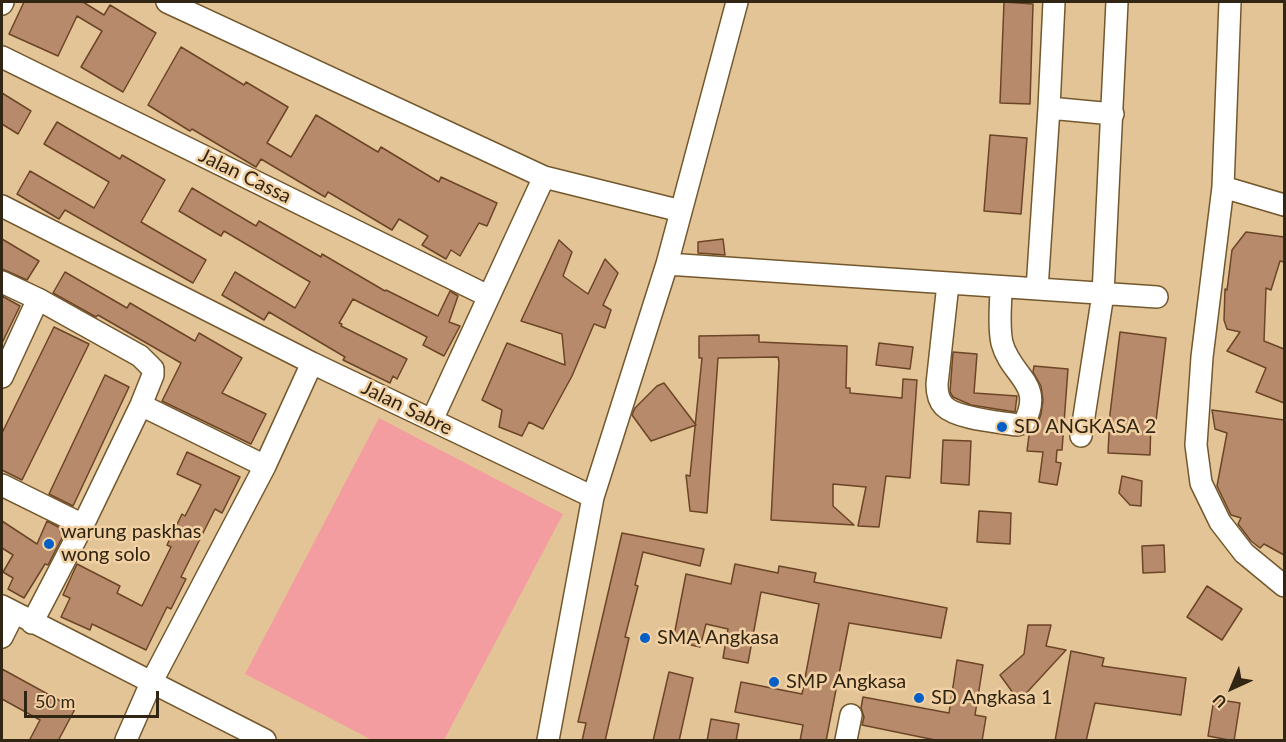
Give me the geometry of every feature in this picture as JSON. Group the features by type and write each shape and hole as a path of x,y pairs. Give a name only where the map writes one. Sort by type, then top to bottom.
{"street":[{"path":"167,2 544,177 681,211"},
{"path":"548,741 593,497 667,264 737,2"},
{"path":"1037,289 1054,2"},
{"path":"1081,436 1103,294 1117,2"},
{"path":"1230,2 1223,187 1202,357 1196,445 1201,483 1220,522 1244,553 1284,586"},
{"name":"Jalan Cassa","path":"2,57 488,296"},
{"path":"1049,108 1113,114"},
{"path":"432,420 544,177"},
{"path":"1223,187 1284,206"},
{"name":"Jalan Sabre","path":"2,206 312,363 593,497"},
{"path":"667,264 1157,297"},
{"path":"2,282 38,299 140,356 153,369 153,375 141,405 83,525 16,614 2,637"},
{"path":"948,284 937,384 938,395 944,407 957,414 1017,425 1024,423 1029,413 1031,393 1027,383 1008,358 1003,345 1000,332 1001,287"},
{"path":"2,377 38,299"},
{"path":"126,741 151,683 265,466 312,363"},
{"path":"141,405 265,466"},
{"path":"2,485 83,525"},
{"path":"16,614 265,741"},
{"path":"846,741 851,715"}],"shaded area":[{"path":"379,418 563,514 444,740 372,740 245,674"}],"building":[{"path":"24,2 83,2 104,15 110,5 156,33 123,92 81,67 102,31 77,16 58,56 9,34"},
{"path":"1004,2 1033,4 1030,104 1000,103"},
{"path":"181,47 244,85 246,82 288,107 267,143 291,157 316,115 378,152 381,147 439,182 441,177 497,203 487,226 479,223 460,256 451,250 446,259 422,245 428,236 399,219 392,230 328,192 325,197 261,159 256,167 192,129 190,131 148,105"},
{"path":"2,93 31,111 18,134 2,124"},
{"path":"57,122 120,159 122,155 165,180 141,222 206,260 193,283 65,210 59,219 17,194 30,171 94,208 109,182 44,144"},
{"path":"990,135 1027,138 1021,214 984,211"},
{"path":"192,188 256,226 259,221 385,291 438,316 450,291 458,296 449,322 460,326 444,356 423,345 427,337 353,299 339,323 342,324 341,326 407,359 397,379 393,376 390,383 343,360 345,357 269,312 264,320 222,295 235,272 295,308 310,282 224,231 221,236 179,211"},
{"path":"1246,232 1284,237 1284,262 1280,261 1271,290 1266,288 1264,341 1284,349 1284,403 1256,392 1266,368 1227,351 1240,332 1227,329 1224,320 1225,289 1227,290 1232,250"},
{"path":"2,239 39,261 27,280 2,269"},
{"path":"723,239 725,255 698,253 698,242"},
{"path":"559,240 572,252 563,276 588,294 605,259 618,273 603,305 611,310 605,328 594,324 572,376 543,429 529,422 522,436 499,427 502,410 482,400 507,343 565,365 562,334 521,321"},
{"path":"65,272 127,308 130,303 195,341 199,333 242,358 222,393 266,414 251,444 162,401 181,363 98,315 96,317 53,293"},
{"path":"2,296 20,306 2,343"},
{"path":"54,327 89,344 22,480 2,470 2,433"},
{"path":"1120,332 1166,338 1156,421 1151,420 1150,455 1108,453 1110,414"},
{"path":"759,335 759,342 847,346 846,388 850,388 850,393 902,398 903,379 917,380 910,478 886,476 879,527 858,526 866,487 833,484 833,506 854,525 771,520 778,357 718,358 707,513 690,511 686,475 690,476 702,358 699,358 699,336"},
{"path":"879,343 913,347 910,369 876,365"},
{"path":"953,352 977,354 974,393 1017,396 1015,412 971,405 953,397 950,392"},
{"path":"1034,366 1068,369 1062,450 1057,450 1056,462 1061,463 1057,485 1039,482 1043,452 1027,451 1029,435 1036,428 1043,400 1041,386 1033,372"},
{"path":"105,375 129,387 73,506 49,494"},
{"path":"664,383 696,425 651,441 632,415 635,408 657,386"},
{"path":"1212,410 1284,420 1284,555 1264,544 1260,548 1251,541 1238,524 1241,518 1231,515 1217,486 1227,433 1215,429"},
{"path":"943,440 971,441 969,485 941,483"},
{"path":"187,452 240,477 222,513 215,509 181,577 186,579 171,609 167,607 146,650 92,624 90,630 61,617 70,598 63,595 77,564 120,586 117,593 142,606 171,547 167,545 182,514 185,516 201,485 177,474"},
{"path":"1122,476 1142,481 1141,506 1130,505 1119,493"},
{"path":"979,511 1011,513 1010,544 977,542"},
{"path":"2,521 37,544 47,521 62,529 60,532 64,534 48,565 45,564 24,598 8,589 13,578 3,572 13,555 2,548"},
{"path":"622,533 704,549 700,566 643,552 635,585 638,586 625,637 629,638 605,741 582,741 586,723 578,722"},
{"path":"1164,545 1165,572 1143,573 1142,546"},
{"path":"735,564 778,573 779,566 816,573 814,582 947,608 941,638 849,623 826,741 800,741 803,725 735,712 741,682 802,694 819,604 761,592 748,663 723,658 728,629 706,624 700,647 673,641 686,574 731,584"},
{"path":"1207,586 1242,609 1222,640 1187,617"},
{"path":"1028,625 1051,625 1046,646 1066,650 1019,701 1000,675 1024,654"},
{"path":"1071,651 1104,658 1102,666 1186,678 1181,715 1095,703 1086,741 1055,741"},
{"path":"957,660 983,665 975,715 986,717 982,741 940,741 862,725 863,697 949,713"},
{"path":"2,669 75,709 58,741 29,741 40,720 2,699"},
{"path":"669,672 693,678 679,741 653,741"},
{"path":"1214,699 1240,703 1234,741 1208,736"},
{"path":"711,719 739,724 736,741 707,741"}],"place":[{"name":"SD ANGKASA 2","path":"1002,427"},
{"name":"warung paskhas wong solo","path":"49,544"},
{"name":"SMA Angkasa","path":"645,638"},
{"name":"SMP Angkasa","path":"774,682"},
{"name":"SD Angkasa 1","path":"919,698"}]}
